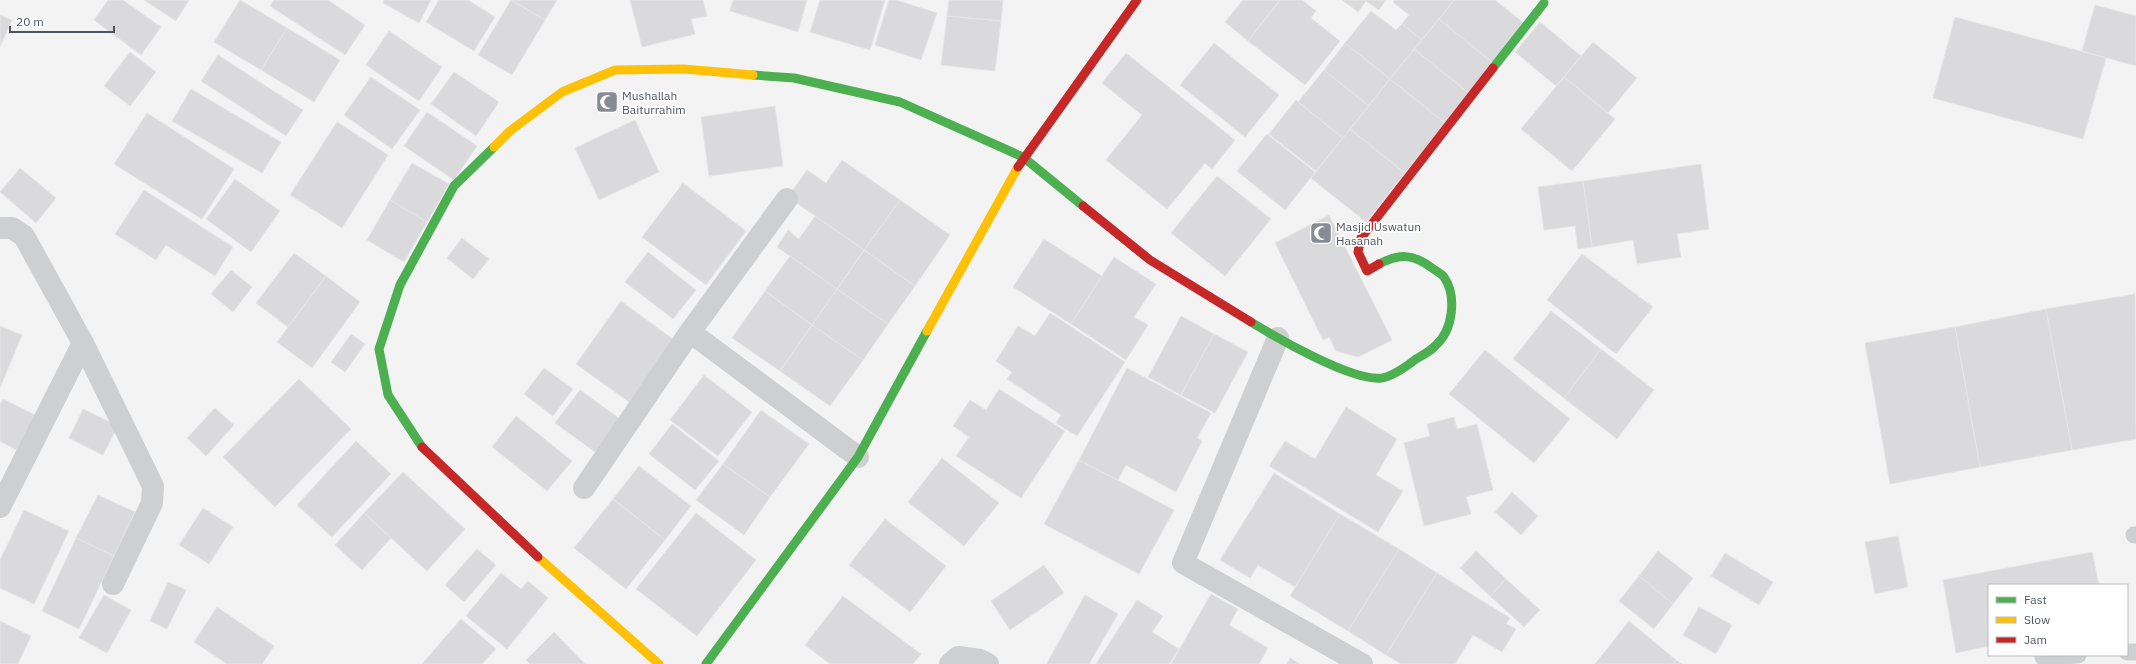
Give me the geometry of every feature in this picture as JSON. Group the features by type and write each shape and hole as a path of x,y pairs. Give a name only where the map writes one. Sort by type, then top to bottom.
{"street":[{"path":"706,664 858,457 1023,157 1137,0"},
{"path":"660,664 527,548 419,444 388,395 379,349 400,285 454,186 510,131 562,92 614,70 684,69 794,78 900,102 1023,157 1150,260 1278,338 1335,366 1364,376 1382,378 1402,370 1437,346 1449,325 1452,300 1444,277 1421,260 1410,257 1393,257 1367,271 1358,252 1361,238 1544,3"},
{"path":"584,488 690,332 787,199"},
{"path":"0,228 12,228 24,236 84,343 153,486 152,503 113,584"},
{"path":"690,332 858,457"},
{"path":"1278,338 1183,563 1362,664"},
{"path":"0,507 84,343"},
{"path":"950,664 958,657 980,660 988,664"}],"lane":[{"path":"2042,657 2060,656"}],"building":[{"path":"108,0 123,0 161,27 141,55 94,20"},
{"path":"144,0 189,0 176,21"},
{"path":"240,0 287,28 261,70 214,42"},
{"path":"274,0 328,0 365,25 345,55 270,6"},
{"path":"384,0 431,0 419,23 383,3"},
{"path":"439,0 468,0 495,17 474,51 426,22"},
{"path":"511,0 545,20 512,75 478,55"},
{"path":"511,0 557,0 545,20"},
{"path":"630,0 703,0 707,16 691,19 695,34 642,47"},
{"path":"733,0 807,0 798,32 730,11"},
{"path":"820,0 885,0 870,50 810,32"},
{"path":"889,0 896,0 937,13 921,60 875,45"},
{"path":"949,0 1003,0 1001,21 947,16"},
{"path":"1243,0 1280,0 1248,41 1225,22"},
{"path":"1280,0 1302,0 1316,11 1311,18 1340,41 1305,85 1248,41"},
{"path":"1342,0 1386,0 1379,10 1366,1 1358,12"},
{"path":"1395,0 1454,0 1422,40 1402,24 1409,15 1393,2"},
{"path":"1454,0 1495,0 1525,24 1493,63 1439,19"},
{"path":"2095,5 2136,16 2136,66 2082,51"},
{"path":"1371,11 1396,30 1402,24 1422,40 1390,79 1345,43"},
{"path":"0,15 12,20 0,47"},
{"path":"947,16 1001,21 995,71 941,65"},
{"path":"1955,17 2106,58 2083,139 1933,98"},
{"path":"1439,19 1493,63 1469,93 1414,49"},
{"path":"1540,22 1581,56 1556,86 1515,52"},
{"path":"287,28 340,60 314,102 261,70"},
{"path":"389,31 442,67 419,101 366,65"},
{"path":"1593,42 1637,78 1608,113 1564,77"},
{"path":"1214,43 1279,95 1245,137 1180,85"},
{"path":"1345,43 1390,79 1369,106 1324,70"},
{"path":"1414,49 1469,93 1445,123 1390,79"},
{"path":"130,52 156,72 130,106 104,86"},
{"path":"1126,53 1235,140 1212,169 1205,163 1167,209 1106,160 1142,115 1102,83"},
{"path":"218,55 303,110 286,136 201,81"},
{"path":"1324,70 1369,106 1343,138 1298,102"},
{"path":"454,72 499,102 476,136 431,104"},
{"path":"371,77 420,110 392,149 344,115"},
{"path":"1564,77 1615,119 1572,171 1521,129"},
{"path":"1390,79 1445,123 1405,173 1350,129"},
{"path":"191,89 281,142 262,173 172,121"},
{"path":"1296,100 1343,138 1316,171 1269,134"},
{"path":"775,106 783,166 709,176 701,117"},
{"path":"427,112 477,146 454,180 404,146"},
{"path":"147,113 234,169 202,219 114,164"},
{"path":"635,120 659,172 599,200 575,148"},
{"path":"337,122 388,155 342,228 290,195"},
{"path":"1350,129 1405,173 1366,222 1311,178"},
{"path":"1267,134 1315,172 1285,210 1237,171"},
{"path":"842,160 900,200 864,250 788,197 807,170 826,183"},
{"path":"412,163 449,184 427,222 390,200"},
{"path":"1701,164 1709,229 1677,234 1681,257 1637,264 1633,240 1592,247 1583,181"},
{"path":"20,168 56,198 36,223 0,192"},
{"path":"1217,176 1271,219 1225,276 1171,233"},
{"path":"235,179 280,211 251,252 206,219"},
{"path":"1583,181 1592,247 1578,249 1575,226 1544,230 1538,187"},
{"path":"683,183 746,231 706,285 642,237"},
{"path":"144,190 233,247 215,276 166,245 156,260 115,234"},
{"path":"390,200 427,222 404,262 367,240"},
{"path":"900,200 950,235 915,286 864,250"},
{"path":"1329,215 1392,340 1358,357 1336,351 1329,337 1323,340 1275,243"},
{"path":"815,216 864,250 837,289 777,247 788,230 799,239"},
{"path":"462,238 489,259 473,279 447,258"},
{"path":"1044,239 1102,276 1071,324 1013,287"},
{"path":"864,250 915,286 888,324 837,289"},
{"path":"648,252 696,290 673,319 625,282"},
{"path":"294,253 326,276 288,327 256,303"},
{"path":"1582,254 1653,307 1616,354 1547,300"},
{"path":"790,256 837,289 812,325 765,291"},
{"path":"1114,257 1156,284 1134,317 1148,325 1126,360 1071,324"},
{"path":"231,270 252,287 233,312 211,294"},
{"path":"326,276 360,302 312,368 277,342"},
{"path":"837,289 888,324 863,360 812,325"},
{"path":"765,291 812,325 780,371 732,338"},
{"path":"2135,294 2136,439 2072,450 2046,309"},
{"path":"621,301 674,340 629,402 576,364"},
{"path":"2046,309 2072,450 1980,467 1955,327"},
{"path":"1551,311 1601,349 1564,398 1513,359"},
{"path":"1050,313 1125,362 1077,436 1056,423 1061,415 1007,379 1012,372 996,361 1018,326 1035,336"},
{"path":"1181,316 1214,334 1181,395 1148,377"},
{"path":"812,325 863,360 830,406 780,371"},
{"path":"0,326 22,335 0,388"},
{"path":"1955,327 1980,467 1890,484 1865,343"},
{"path":"351,334 365,344 345,372 331,362"},
{"path":"1214,334 1248,352 1215,413 1181,395"},
{"path":"1601,349 1654,390 1617,439 1564,398"},
{"path":"1485,350 1570,419 1534,463 1449,394"},
{"path":"544,368 573,389 553,416 524,394"},
{"path":"1127,368 1211,413 1197,438 1202,441 1176,492 1126,465 1118,480 1079,460"},
{"path":"704,375 752,412 718,456 670,420"},
{"path":"299,379 351,429 275,507 223,457"},
{"path":"999,389 1065,431 1021,498 956,456 969,437 953,426 970,400 986,410"},
{"path":"580,390 620,419 595,452 555,423"},
{"path":"3,399 37,416 18,451 0,441 0,404"},
{"path":"1346,407 1397,439 1376,475 1403,491 1378,532 1269,466 1285,441 1315,459"},
{"path":"215,408 234,425 206,456 187,438"},
{"path":"83,409 118,426 103,455 69,438"},
{"path":"761,410 809,444 770,497 723,464"},
{"path":"516,416 572,461 547,491 492,447"},
{"path":"1454,417 1457,429 1477,424 1493,490 1466,497 1471,514 1424,526 1404,443 1430,436 1427,424"},
{"path":"672,424 719,461 695,490 649,454"},
{"path":"356,441 391,474 332,537 297,505"},
{"path":"942,458 999,503 964,546 908,502"},
{"path":"1079,460 1174,510 1139,574 1044,524"},
{"path":"723,464 770,497 744,535 696,500"},
{"path":"639,466 691,506 665,540 613,499"},
{"path":"403,472 465,529 427,571 364,513"},
{"path":"1274,473 1340,514 1295,587 1258,565 1250,578 1220,560"},
{"path":"1512,492 1538,516 1521,535 1495,512"},
{"path":"98,495 135,512 114,556 76,538"},
{"path":"613,499 665,540 626,589 574,548"},
{"path":"203,508 233,527 209,564 179,545"},
{"path":"24,510 69,531 34,604 0,588 0,560"},
{"path":"364,513 391,538 362,570 335,545"},
{"path":"696,513 756,560 697,636 636,589"},
{"path":"1340,514 1399,549 1348,631 1290,596"},
{"path":"885,519 946,566 910,612 849,565"},
{"path":"1898,536 1908,587 1875,594 1865,542"},
{"path":"76,538 114,556 79,629 42,611"},
{"path":"477,549 496,565 464,602 445,585"},
{"path":"1399,549 1437,573 1386,655 1348,631"},
{"path":"1476,551 1506,579 1490,596 1460,568"},
{"path":"1658,551 1693,578 1673,604 1639,576"},
{"path":"2092,552 2099,584 1988,584 1988,646 1956,653 1943,580"},
{"path":"1725,553 1773,582 1759,605 1711,576"},
{"path":"1044,565 1064,593 1010,630 991,601"},
{"path":"501,573 521,589 528,581 548,598 507,649 466,616"},
{"path":"1437,573 1510,618 1506,624 1516,629 1502,652 1473,635 1455,664 1401,664 1386,655"},
{"path":"1639,576 1673,604 1654,629 1619,601"},
{"path":"1506,579 1540,610 1524,627 1490,596"},
{"path":"168,582 186,590 167,629 150,621"},
{"path":"1211,594 1238,609 1229,625 1268,648 1259,664 1171,664"},
{"path":"104,595 131,610 107,653 79,638"},
{"path":"1085,595 1118,614 1089,664 1048,664 1047,663"},
{"path":"843,596 921,654 913,664 830,664 805,645"},
{"path":"1137,600 1163,616 1152,632 1179,649 1169,664 1096,664"},
{"path":"217,607 274,646 262,664 227,664 194,642"},
{"path":"1699,607 1732,625 1716,654 1683,635"},
{"path":"461,619 496,649 482,664 422,664"},
{"path":"0,621 31,636 18,664 0,664"},
{"path":"1629,621 1676,660 1673,664 1595,664"},
{"path":"554,632 585,664 530,664 526,660"},
{"path":"1290,658 1300,664 1287,664"},
{"path":"1676,660 1682,664 1673,664"}],"traffic: fast":[{"path":"1493,68 1544,3"},
{"path":"753,75 794,78 900,102 1023,157 1083,206"},
{"path":"422,447 388,395 379,349 400,285 454,186 494,147"},
{"path":"1251,322 1315,358 1353,373 1369,377 1382,378 1391,375 1429,351 1442,339 1449,322 1452,303 1451,294 1444,277 1425,263 1412,258 1400,257 1393,258 1379,264"},
{"path":"706,664 858,457 927,331"}],"traffic: slow":[{"path":"494,147 510,131 562,92 615,70 684,69 753,75"},
{"path":"927,331 1018,167"},
{"path":"538,557 659,664"}],"traffic: jam":[{"path":"1018,167 1137,0"},
{"path":"1379,264 1367,271 1358,252 1361,238 1493,68"},
{"path":"1083,206 1150,260 1251,322"},
{"path":"422,447 538,557"}],"place":[{"name":"Mushallah Baiturrahim","path":"607,102"},
{"name":"Masjid Uswatun Hasanah","path":"1321,233"}]}
